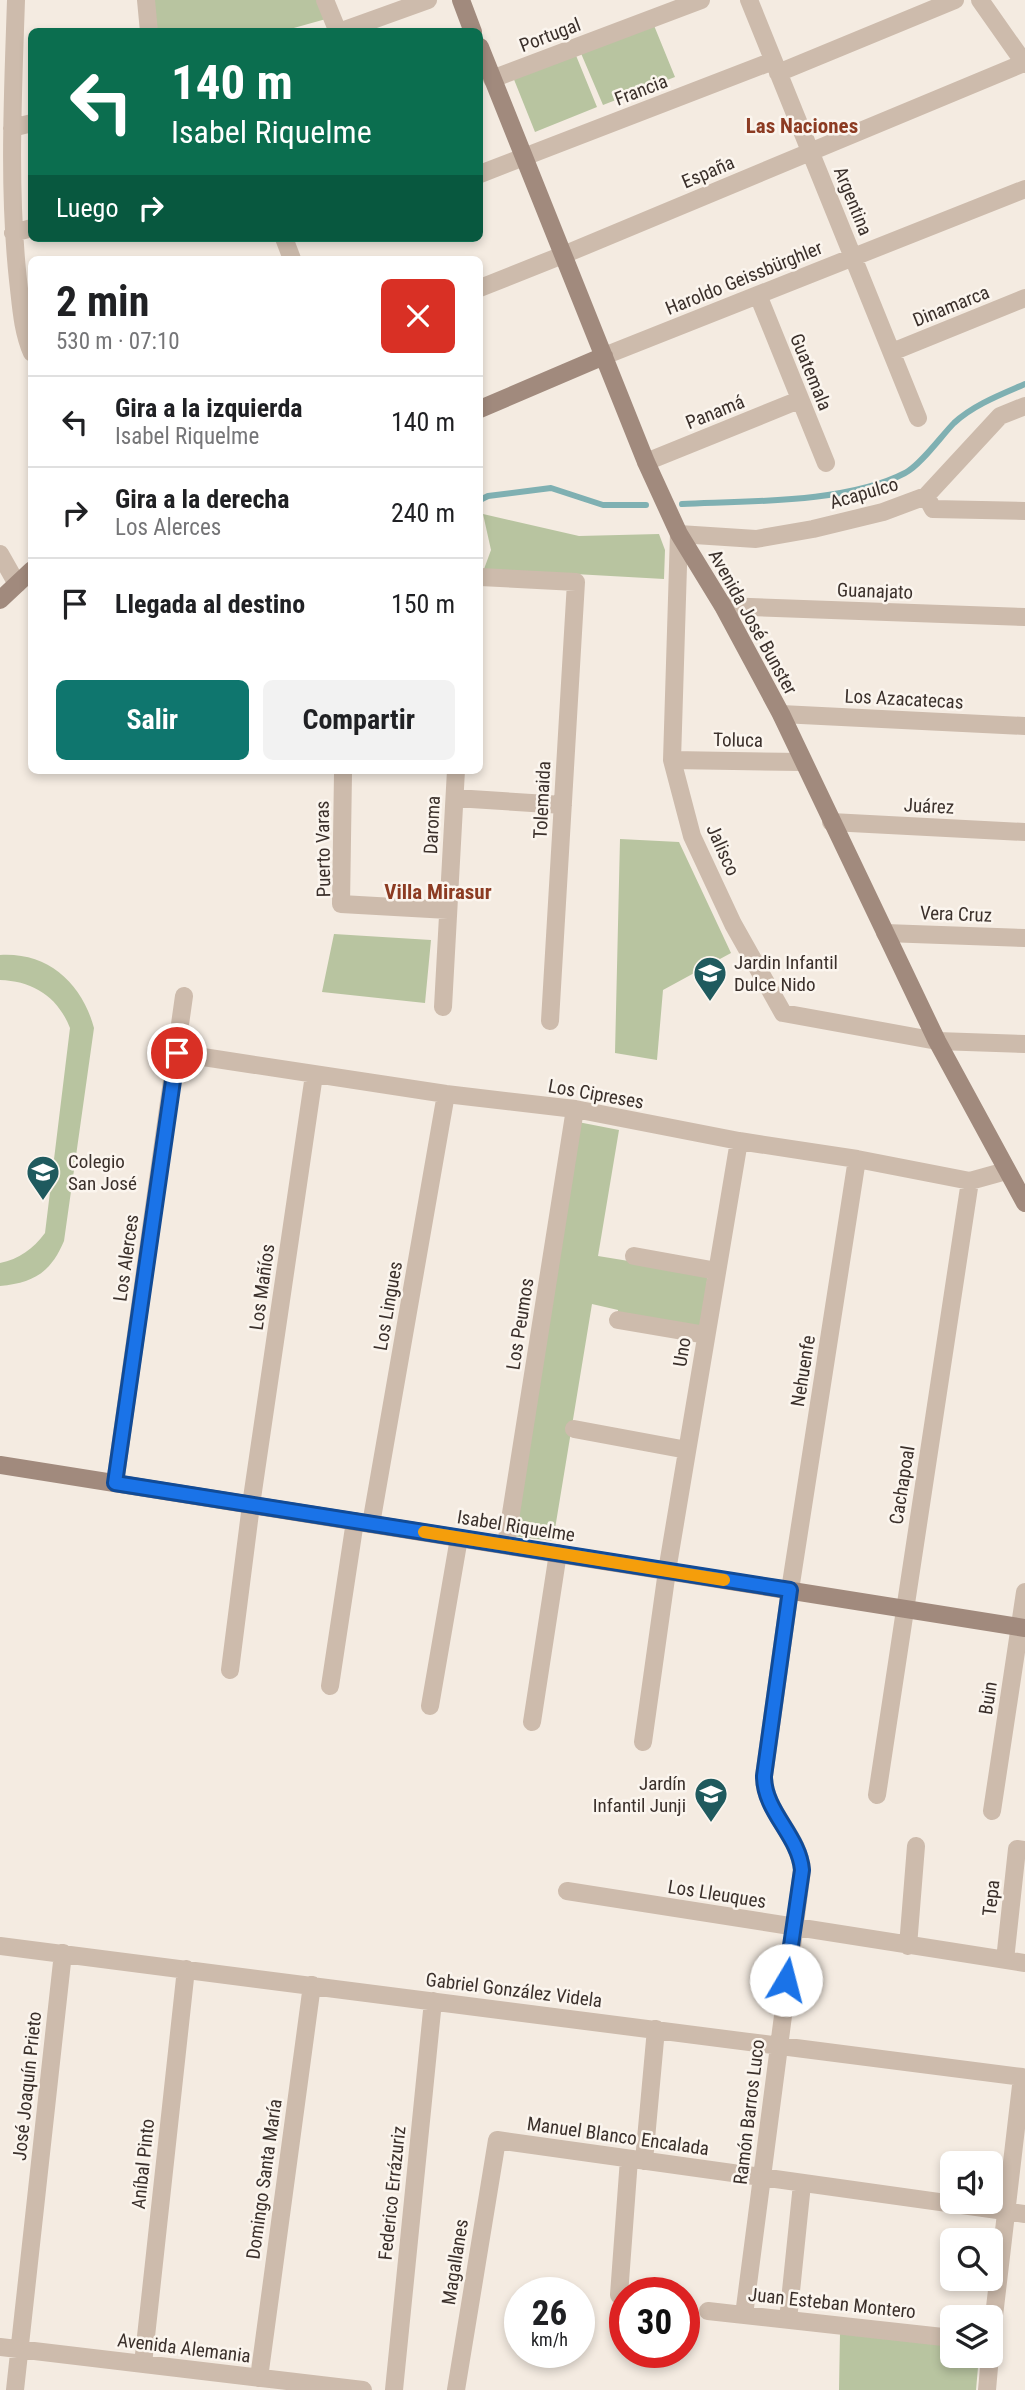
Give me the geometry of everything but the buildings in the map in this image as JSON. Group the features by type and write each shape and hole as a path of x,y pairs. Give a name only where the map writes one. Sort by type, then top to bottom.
{"street":[{"path":"16,0 12,128 13,233 28,335"},
{"path":"146,0 149,28"},
{"path":"325,0 337,28"},
{"path":"350,28 428,0"},
{"path":"461,0 472,28"},
{"name":"Portugal","path":"492,79 701,0"},
{"name":"Argentina","path":"749,0 918,418"},
{"name":"Francia","path":"483,173 955,0"},
{"path":"980,0 1025,64"},
{"name":"Avenida José Bunster","path":"483,55 646,462 679,534 723,607 781,714 937,1041 1025,1203"},
{"name":"España","path":"483,287 1025,64"},
{"path":"12,128 28,124"},
{"name":"Haroldo Geissbürghler","path":"483,408 604,356 1025,189"},
{"path":"13,233 28,229"},
{"name":"Guatemala","path":"758,295 826,463"},
{"name":"Dinamarca","path":"892,352 1025,298"},
{"name":"Panamá","path":"646,462 799,400"},
{"name":"Acapulco","path":"679,534 756,538 813,529 883,512 926,496 1000,416 1025,406"},
{"path":"926,496 933,509 1025,511"},
{"name":"Jalisco","path":"679,534 672,760 692,836 733,923 783,1013 937,1041"},
{"path":"0,554 17,584"},
{"path":"0,600 28,574"},
{"name":"Tolemaida","path":"483,577 576,582 550,1021"},
{"name":"Guanajato","path":"723,607 1025,617"},
{"name":"Los Azacatecas","path":"781,714 1025,726"},
{"name":"Toluca","path":"672,760 802,762"},
{"name":"Puerto Varas","path":"343,774 341,904 449,910"},
{"name":"Daroma","path":"443,1007 456,774"},
{"path":"455,797 564,805"},
{"name":"Juárez","path":"831,822 1025,832"},
{"name":"Vera Cruz","path":"885,933 1025,938"},
{"name":"Los Alerces","path":"115,1483 184,996"},
{"path":"937,1041 1025,1044"},
{"name":"Los Cipreses","path":"177,1053 446,1094 575,1109 970,1181 1006,1171"},
{"name":"Los Mañíos","path":"230,1670 251,1505 314,1075"},
{"name":"Los Lingues","path":"330,1686 446,1094"},
{"name":"Los Peumos","path":"506,1545 575,1109"},
{"name":"Uno","path":"643,1742 667,1571 739,1141"},
{"name":"Nehuenfe","path":"790,1590 857,1159"},
{"name":"Cachapoal","path":"877,1795 970,1181"},
{"path":"634,1256 717,1270"},
{"path":"618,1320 706,1335"},
{"path":"573,1429 687,1450"},
{"name":"Isabel Riquelme","path":"0,1465 1022,1627"},
{"path":"430,1706 459,1538"},
{"path":"532,1722 558,1553"},
{"name":"Ramón Barros Luco","path":"744,2315 802,1870 801,1857 768,1800 764,1788 790,1590"},
{"name":"Buin","path":"992,1811 1022,1627 1025,1592"},
{"path":"908,1946 916,1846"},
{"name":"Tepa","path":"1005,1961 1017,1849 1025,1850"},
{"name":"Los Lleuques","path":"568,1891 1025,1963"},
{"name":"Gabriel González Videla","path":"0,1946 1022,2077 1016,2213"},
{"name":"José Joaquín Prieto","path":"15,2390 63,1953"},
{"name":"Aníbal Pinto","path":"143,2364 186,1969"},
{"name":"Domingo Santa María","path":"259,2378 312,1985"},
{"name":"Federico Errázuriz","path":"394,2390 433,2001"},
{"path":"622,2277 656,2029"},
{"name":"Manuel Blanco Encalada","path":"497,2140 1016,2213"},
{"name":"Magallanes","path":"456,2390 497,2140"},
{"path":"788,2320 802,2184"},
{"path":"998,2305 1016,2213"},
{"name":"Juan Esteban Montero","path":"708,2311 940,2337"},
{"name":"Avenida Alemania","path":"0,2347 363,2390"},
{"path":"987,2390 989,2368"}],"green space":[{"path":"149,0 318,0 326,19 294,28 152,28"},
{"path":"653,23 675,77 603,105 580,51"},
{"path":"575,53 597,107 535,132 513,77"},
{"path":"483,514 579,536 659,534 665,550 664,579 484,569 491,550"},
{"path":"620,839 679,842 731,953 663,990 657,1060 615,1053"},
{"path":"334,934 431,940 425,1003 322,992"},
{"path":"0,955 33,959 60,973 81,997 94,1028 64,1241 53,1261 40,1274 23,1282 0,1286 0,1263 25,1252 45,1233 70,1028 59,1008 43,993 33,987 0,980"},
{"path":"578,1122 619,1130 598,1256 708,1274 700,1330 618,1315 618,1310 592,1304 553,1541 513,1536"},
{"path":"840,2333 940,2343 940,2368 978,2368 976,2390 839,2390"}],"waterway":[{"path":"682,504 797,499 882,483 911,469 954,423 970,411 1025,384"},
{"path":"483,498 551,488 603,505 646,505"}],"slow traffic":[{"path":"424,1532 724,1580"}],"place":[{"name":"Jardin Infantil Dulce Nido","path":"710,1003"},
{"name":"Colegio San José","path":"43,1202"},
{"name":"Jardín Infantil Junji","path":"711,1824"}],"district":[{"name":"Las Naciones","path":"802,126"},
{"name":"Villa Mirasur","path":"438,892"}],"route":[{"path":"177,1053 115,1483 790,1590 764,1776 768,1800 801,1857 802,1870 786,1980"}]}
